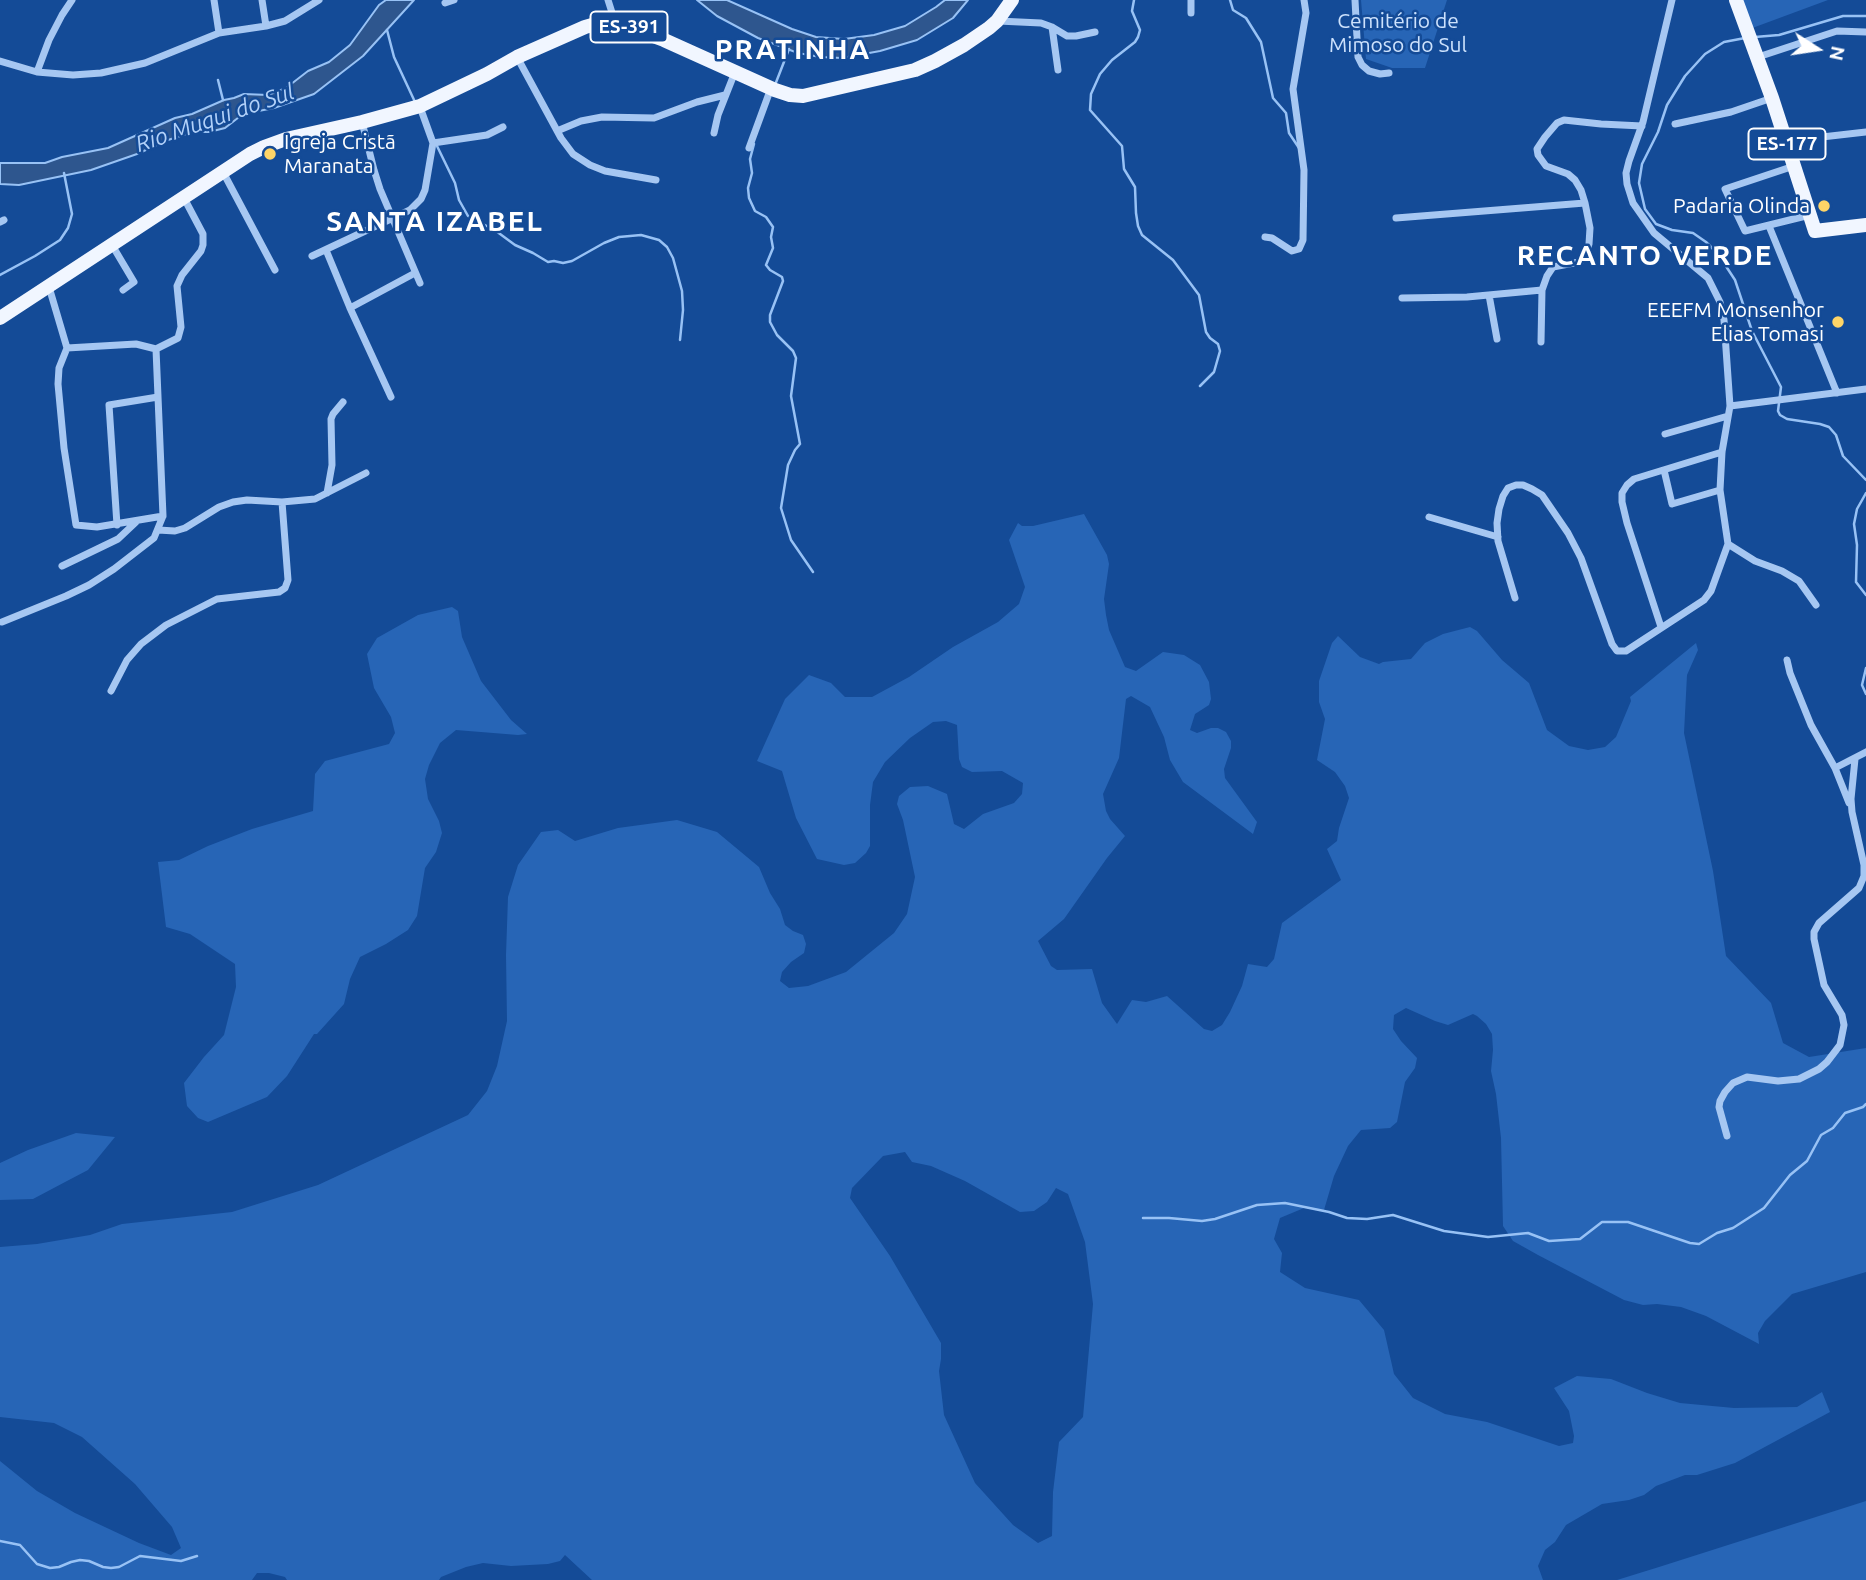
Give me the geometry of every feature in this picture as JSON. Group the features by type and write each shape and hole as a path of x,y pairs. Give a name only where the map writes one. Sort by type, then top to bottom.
{"main road":[{"name":"ES-391","path":"0,318 264,147 286,139 420,106 517,57 585,27 614,22 664,40 771,88 790,95 803,96 915,70 964,46 997,21 1012,0"},
{"name":"ES-177","path":"1736,0 1772,98 1815,231 1866,225"}],"street":[{"path":"37,72 62,15 72,0"},
{"path":"214,0 215,35"},
{"path":"262,0 266,26"},
{"path":"0,61 37,72 73,75 101,73 145,63 215,35 285,21 319,0"},
{"path":"445,3 454,0"},
{"path":"608,0 614,22"},
{"path":"1191,0 1191,13"},
{"path":"1265,237 1272,238 1292,251 1299,249 1303,240 1304,170 1293,89 1306,13 1304,0"},
{"path":"1355,0 1358,57 1369,71 1390,73"},
{"path":"1515,598 1498,537 1497,523 1499,509 1508,488 1516,485 1523,485 1542,495 1568,533 1581,558 1614,648 1622,652 1704,600 1711,591 1728,544 1720,490 1722,452 1730,406 1724,320 1708,278 1654,233 1633,202 1627,184 1626,173 1642,126 1672,0"},
{"path":"997,21 1041,23 1067,36 1095,32"},
{"path":"1052,27 1058,70"},
{"path":"1757,57 1837,31 1866,32"},
{"path":"517,57 557,131 573,154 590,165 618,174 656,180"},
{"path":"714,132 735,72"},
{"path":"749,148 771,88"},
{"path":"557,131 581,121 602,117 654,118 697,102 725,96"},
{"path":"1675,124 1731,112 1772,98"},
{"path":"312,256 410,211 421,199 433,143 420,106"},
{"path":"1541,342 1542,290 1547,276 1553,267 1584,259 1590,244 1590,228 1581,190 1575,180 1568,174 1546,166 1538,155 1538,149 1557,123 1564,120 1642,126"},
{"path":"362,122 374,170 420,283"},
{"path":"433,143 487,135 503,127"},
{"path":"1786,141 1866,132"},
{"path":"1794,166 1725,189 1745,231 1810,215"},
{"path":"229,168 275,270"},
{"path":"67,348 128,344 156,349 178,338 181,327 177,286 201,251 204,240 204,234 184,198"},
{"path":"1396,218 1585,203"},
{"path":"1769,226 1837,393"},
{"path":"111,245 134,282 122,290"},
{"path":"326,250 391,397"},
{"path":"350,308 415,273"},
{"path":"49,286 67,348 58,384 76,524 97,527 163,516"},
{"path":"1402,299 1467,297 1542,290"},
{"path":"1489,295 1497,339"},
{"path":"2,622 89,585 154,538 163,516 156,349"},
{"path":"1730,406 1866,390"},
{"path":"117,525 109,405 158,397"},
{"path":"327,493 332,465 331,419 343,402"},
{"path":"1665,434 1728,416"},
{"path":"1661,627 1627,523 1622,493 1634,479 1722,452"},
{"path":"1664,470 1672,504 1720,490"},
{"path":"158,530 175,531 185,528 219,507 233,502 315,499 366,473"},
{"path":"111,691 127,660 141,643 166,625 217,599 285,589 289,580 282,502"},
{"path":"1429,517 1498,537"},
{"path":"62,566 118,539 136,521"},
{"path":"1728,544 1755,561 1799,581 1816,605"},
{"path":"1727,1136 1719,1107 1725,1092 1733,1083 1747,1077 1778,1081 1799,1079 1819,1069 1840,1045 1844,1024 1842,1015 1824,985 1814,932 1819,923 1863,882 1864,864 1852,812 1835,768 1811,725 1787,660"},
{"path":"1835,768 1866,752"},
{"path":"1852,812 1855,759"}],"green space":[{"name":"Cemitério de Mimoso do Sul","path":"1361,0 1447,0 1425,68 1392,68 1366,59"},
{"path":"1737,0 1828,0 1747,30"},
{"path":"1084,514 1107,555 1109,564 1104,599 1106,615 1109,630 1125,667 1136,671 1163,652 1184,655 1200,665 1209,682 1211,699 1209,705 1195,714 1190,730 1197,733 1218,728 1226,732 1231,748 1224,769 1225,778 1257,822 1253,834 1183,782 1170,760 1164,737 1150,707 1131,696 1126,699 1119,758 1103,794 1110,819 1125,836 1064,919 1038,941 1051,966 1057,970 1092,969 1102,1003 1117,1024 1132,1000 1146,1002 1167,996 1204,1029 1212,1031 1222,1025 1242,986 1248,964 1267,967 1274,959 1282,923 1341,880 1327,849 1337,841 1349,798 1345,786 1335,772 1317,760 1325,719 1319,702 1319,681 1332,643 1338,636 1360,657 1379,664 1411,659 1425,643 1443,634 1470,627 1529,683 1547,730 1569,746 1588,750 1605,747 1616,737 1631,701 1630,697 1696,643 1698,650 1687,675 1684,733 1713,871 1726,956 1771,1003 1783,1043 1809,1057 1866,1048 1866,1272 1792,1294 1765,1321 1758,1333 1759,1344 1706,1316 1681,1307 1643,1305 1624,1300 1513,1241 1503,1226 1501,1138 1491,1071 1492,1034 1486,1024 1473,1014 1448,1025 1406,1008 1394,1015 1393,1029 1417,1058 1415,1068 1405,1082 1397,1122 1390,1128 1361,1130 1348,1146 1334,1176 1324,1210 1304,1208 1280,1218 1274,1239 1282,1253 1280,1272 1305,1288 1359,1300 1384,1330 1394,1374 1413,1398 1445,1414 1487,1422 1559,1446 1573,1443 1569,1411 1554,1388 1577,1376 1611,1379 1680,1403 1734,1408 1797,1407 1822,1392 1830,1412 1735,1463 1697,1475 1685,1475 1629,1500 1602,1504 1566,1525 1555,1542 1545,1550 1538,1566 1543,1580 592,1580 565,1555 560,1561 548,1564 511,1566 483,1563 466,1567 439,1580 287,1580 269,1573 257,1573 252,1580 0,1580 0,1461 37,1491 75,1513 171,1555 181,1548 172,1527 135,1484 82,1437 54,1423 0,1417 0,1247 90,1235 122,1224 232,1212 318,1185 468,1115 487,1091 497,1066 507,1021 508,897 518,865 541,832 558,830 575,841 618,828 677,820 717,832 759,867 785,925 803,935 806,944 804,953 782,972 780,981 789,988 808,986 846,972 894,933 907,914 915,877 897,804 899,796 910,787 928,786 947,794 954,824 964,829 983,814 1014,803 1022,794 1023,783 1002,771 972,772 962,767 957,725 946,721 933,722 910,738 885,762 873,782 870,846 855,863 844,865 817,859 796,818 782,771 757,761 785,699 809,675 831,683 845,697 872,697 998,622 1019,604 1025,587 1009,540 1018,523 1022,526","holes":["905,1152 912,1162 931,1166 965,1181 1020,1212 1034,1211 1047,1202 1056,1188 1068,1194 1085,1242 1093,1304 1083,1417 1059,1442 1053,1492 1052,1536 1038,1543 1013,1525 975,1483 944,1415 939,1371 941,1343 890,1256 850,1198 852,1188 883,1156"]},
{"path":"452,607 458,611 462,637 481,681 511,720 527,734 456,730 440,743 425,779 428,799 442,833 436,852 425,868 417,916 408,930 360,957 350,979 344,1004 317,1034 314,1034 287,1076 267,1097 208,1122 198,1118 187,1106 184,1083 224,1035 236,987 235,964 190,934 166,927 158,862 179,860 252,829 313,811 315,774 325,761 389,744 395,733 391,717 374,688 367,654 377,638 418,615"},
{"path":"76,1133 115,1137 88,1170 33,1199 0,1200 0,1163"},
{"path":"1866,1501 1866,1580 1617,1580 1659,1567"}],"water":[{"name":"Rio Muqui do Sul","path":"386,0 414,0 363,56 314,94 274,108 243,114 225,128 193,132 91,170 19,185 0,184 0,163 45,163 108,148 175,118 192,114 224,100 244,94 268,95 286,88 308,71 329,62 350,45 379,5"},
{"path":"697,0 727,0 816,37 844,39 874,35 905,26 945,0 968,0 953,18 917,40 842,58 798,53 758,38 717,16"}],"waterway":[{"path":"1134,0 1132,11 1140,30 1138,37 1100,74 1091,94 1090,110 1122,146 1124,169 1135,187 1136,213 1142,235 1173,260 1199,295 1206,332 1218,344 1220,351 1214,372 1200,386"},
{"path":"1230,0 1233,10 1246,18 1261,42 1273,98 1286,113 1289,133 1299,148"},
{"path":"1755,37 1779,35 1843,16 1866,16"},
{"path":"387,30 394,57 415,102"},
{"path":"1745,38 1724,42 1705,54 1685,76 1667,105 1658,132 1642,164 1639,183 1645,209 1656,224 1693,233 1718,254 1735,280 1752,331 1781,387 1778,411 1780,415 1787,419 1829,427 1836,435 1843,456 1866,480"},
{"path":"775,85 789,49"},
{"name":"Rio Muqui do Sul","path":"218,80 223,100"},
{"path":"754,144 750,159 752,173 748,188 749,198 755,211 766,217 773,227 773,248 766,265 782,277 783,281 770,315 770,322 796,358 791,396 800,444 788,465 781,508 791,540 813,572"},
{"path":"437,146 468,216 548,262 572,261 619,237 641,235 659,240 673,258 682,291 680,340"},
{"path":"0,275 60,240 68,228 72,214 64,173"},
{"path":"1866,493 1857,509 1854,524 1857,545 1856,582 1866,595"},
{"path":"1866,668 1862,685 1866,694"},
{"path":"1143,1218 1202,1221 1257,1205 1285,1203 1347,1218 1367,1219 1393,1215 1444,1231 1488,1237 1528,1233 1549,1241 1580,1239 1602,1222 1628,1222 1699,1244 1717,1233 1733,1228 1764,1208 1790,1175 1807,1161 1821,1135 1833,1128 1845,1113 1866,1104"},
{"path":"0,1541 20,1545 37,1564 50,1568 80,1560 111,1568 119,1567 140,1556 181,1561 197,1556"}],"place":[{"name":"Igreja Cristã Maranata","path":"270,154"},
{"name":"Padaria Olinda","path":"1824,206"},
{"name":"EEEFM Monsenhor Elias Tomasi","path":"1838,322"}],"district":[{"name":"PRATINHA","path":"793,50"},
{"name":"SANTA IZABEL","path":"435,222"},
{"name":"RECANTO VERDE","path":"1645,256"}]}
